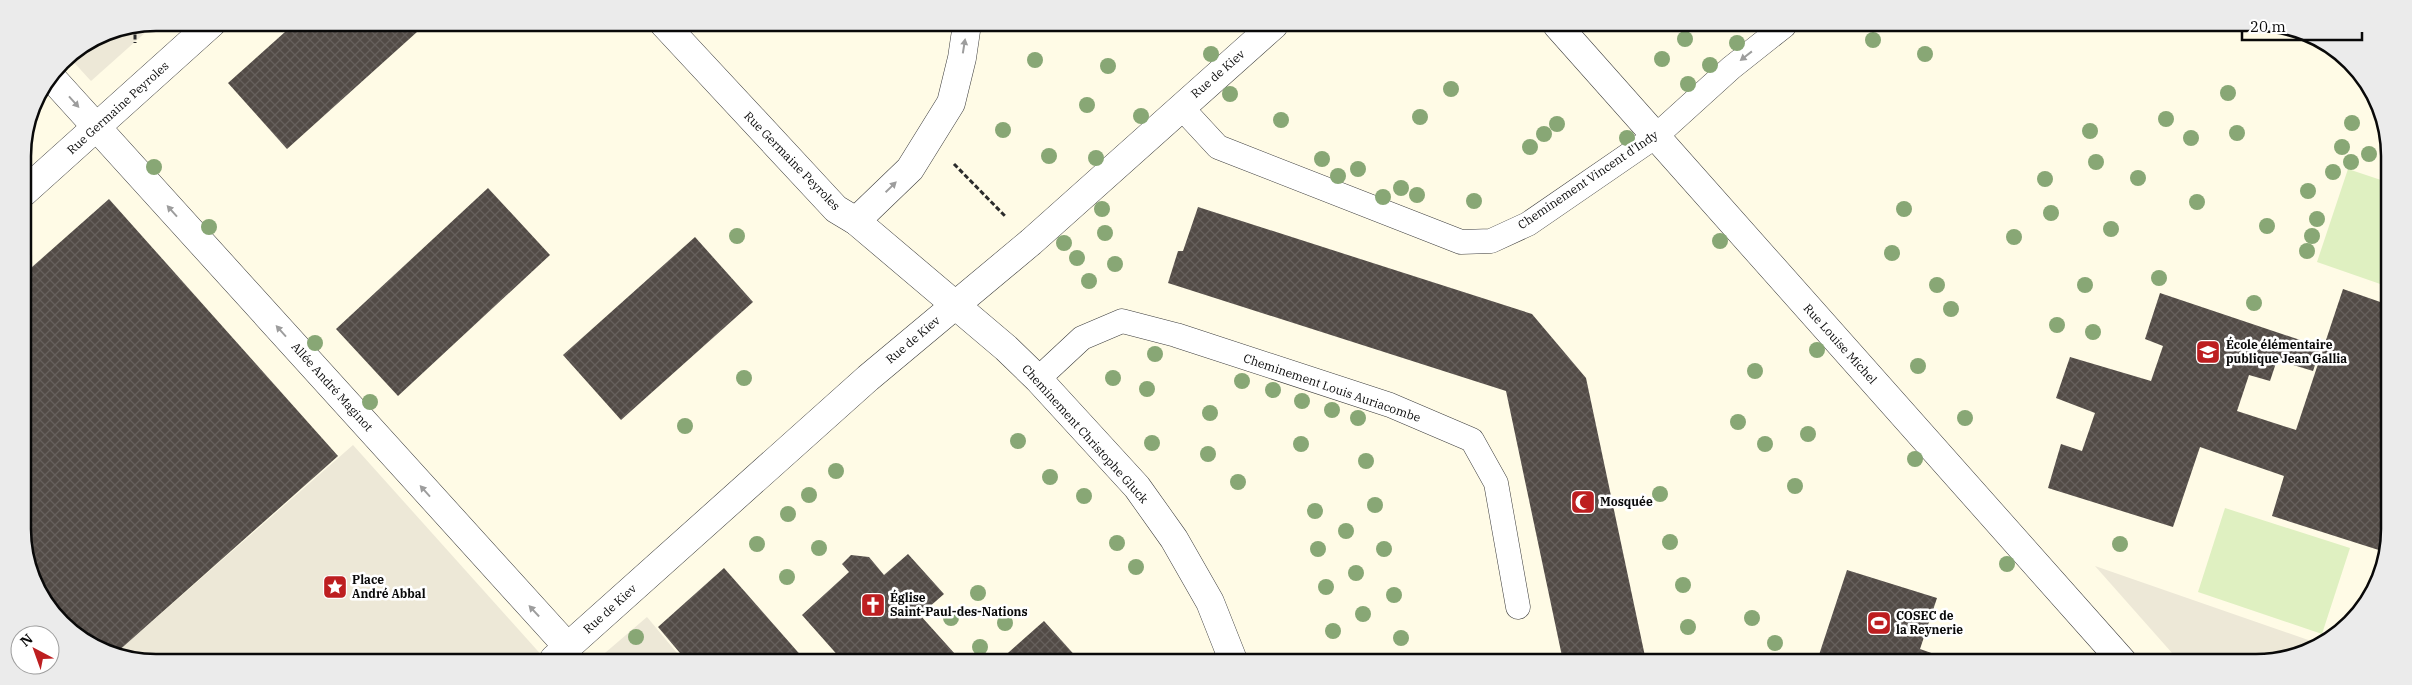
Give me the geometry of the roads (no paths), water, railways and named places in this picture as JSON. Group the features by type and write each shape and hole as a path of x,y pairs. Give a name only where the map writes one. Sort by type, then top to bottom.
{"street":[{"name":"Rue de Kiev","path":"561,653 868,378 1031,242 1267,31"},
{"name":"Rue Louise Michel","path":"1563,31 2115,653"},
{"name":"Rue Germaine Peyroles","path":"32,185 202,32"},
{"name":"Rue Germaine Peyroles","path":"671,32 836,209 856,221 955,305"},
{"path":"856,221 910,169 930,140 951,103 962,58 966,32"},
{"name":"Allée André Maginot","path":"56,82 561,653"},
{"name":"Cheminement Christophe Gluck","path":"955,305 1006,348 1038,379 1137,487 1174,539 1210,602 1231,653"}],"lane":[{"name":"Cheminement Vincent d'Indy","path":"1181,107 1218,147 1461,242 1491,241 1528,224 1656,136 1731,68 1777,31"},
{"name":"Cheminement Louis Auriacombe","path":"1038,379 1082,338 1122,321 1176,335 1390,405 1472,440 1496,483 1518,607"}],"place":[{"name":"École élémentaire publique Jean Gallia","path":"2208,352"},
{"name":"Mosquée","path":"1583,502"},
{"name":"Place André Abbal","path":"335,587"},
{"name":"Église Saint-Paul-des-Nations","path":"873,605"},
{"name":"COSEC de la Reynerie","path":"1879,623"}]}
